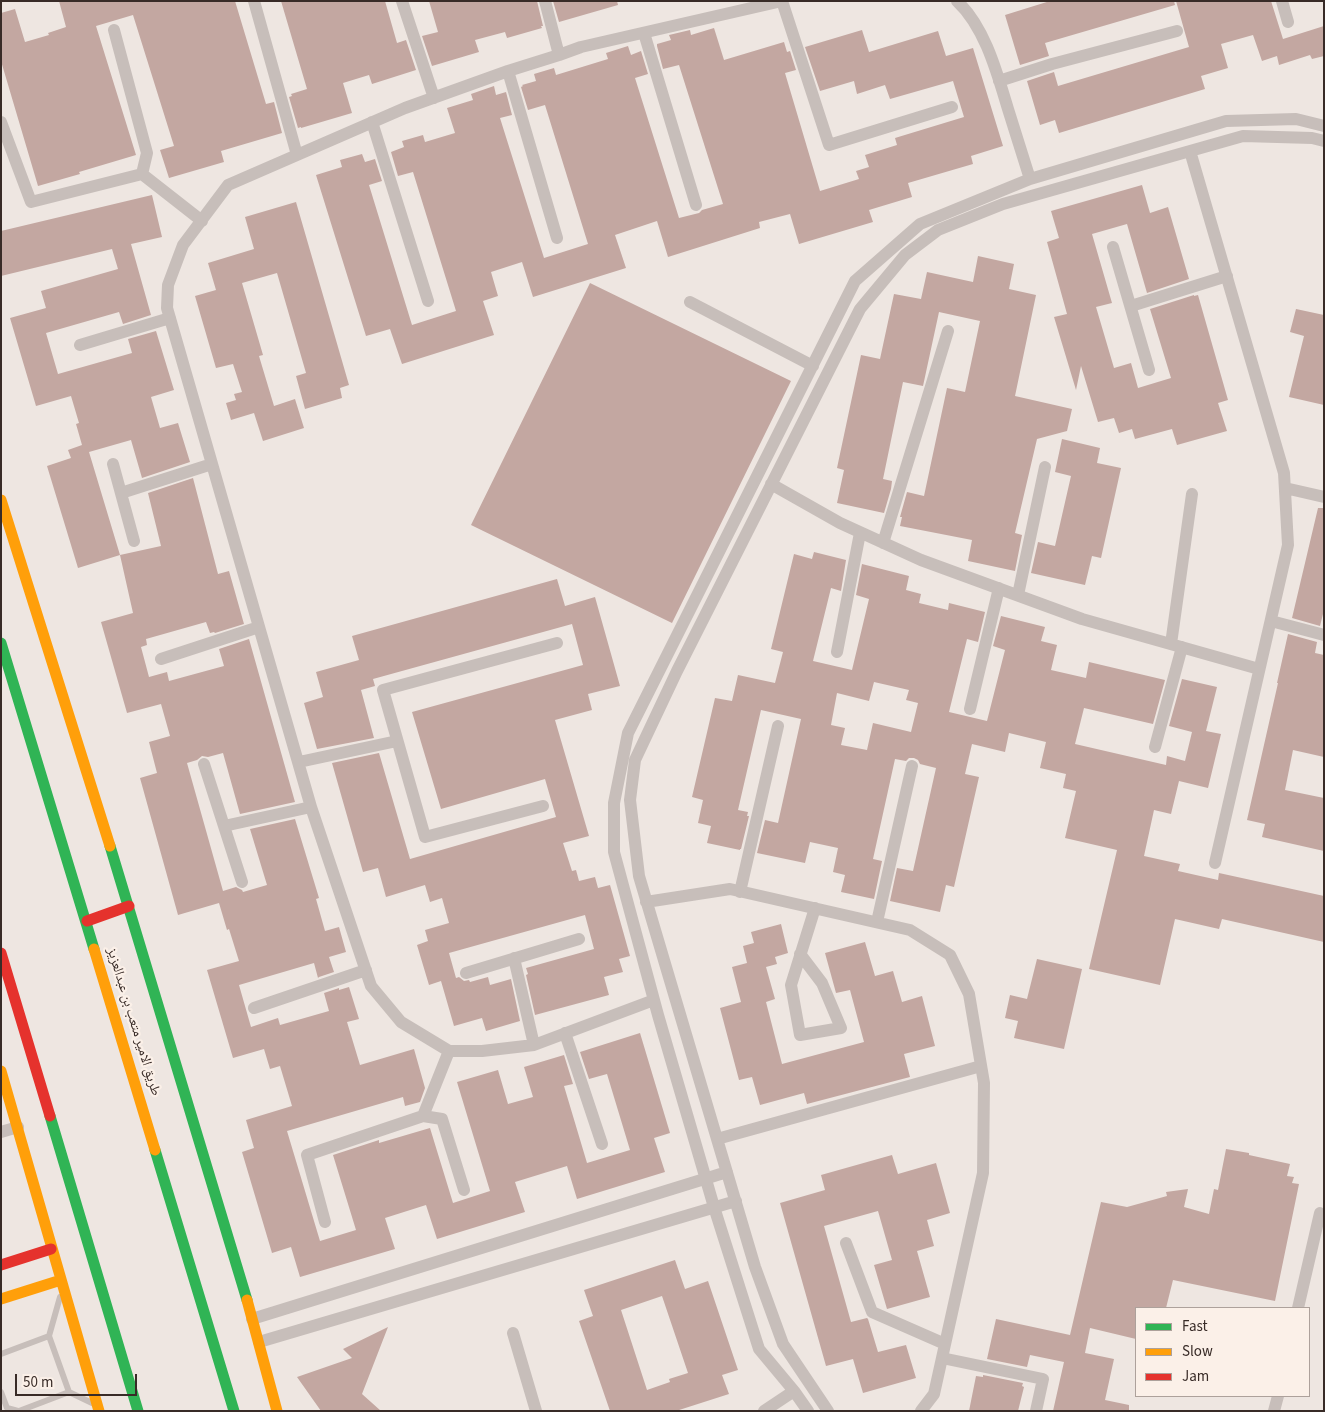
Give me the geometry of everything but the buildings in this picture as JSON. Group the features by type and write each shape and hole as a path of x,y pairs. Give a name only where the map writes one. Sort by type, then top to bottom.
{"street":[{"path":"254,1 297,155"},
{"path":"402,1 434,98"},
{"path":"544,1 559,55"},
{"path":"654,1000 534,1045 482,1051 449,1051 401,1022 371,986 298,762 167,308 168,284 183,245 228,185 405,108 508,71 581,47 782,1 829,145 952,107"},
{"path":"957,1 967,10 986,44 1030,179"},
{"path":"1282,1 1288,22"},
{"path":"114,30 147,153 142,174"},
{"path":"999,81 1052,64 1177,31"},
{"path":"644,33 696,205"},
{"path":"508,71 557,238"},
{"path":"808,1411 759,1349 714,1207 654,1000 614,852 614,802 628,733 855,281 920,224 1030,179 1226,121 1296,119 1324,126"},
{"path":"1,122 30,202 142,174"},
{"path":"372,122 428,301"},
{"path":"828,1411 783,1344 755,1267 646,902 639,876 630,800 636,760 677,671 860,309 905,255 938,230 1003,204 1243,136 1312,138 1324,141"},
{"path":"1190,151 1284,473 1288,545 1215,863"},
{"path":"142,174 202,221"},
{"path":"1113,247 1149,370"},
{"path":"1131,306 1227,276"},
{"path":"690,302 813,366"},
{"path":"80,346 170,318"},
{"path":"883,543 948,331"},
{"path":"113,464 134,541"},
{"path":"121,493 212,464"},
{"path":"1018,595 1045,467"},
{"path":"772,484 840,524 922,560 1082,618 1259,670"},
{"path":"1285,488 1324,497"},
{"path":"1154,747 1177,646 1192,494"},
{"path":"1,500 129,906 259,1342 277,1411"},
{"path":"837,652 860,533"},
{"path":"970,709 999,588"},
{"path":"1270,621 1324,635"},
{"path":"161,660 259,627"},
{"name":"طريق الامير متعب بن عبدالعزيز","path":"1,642 234,1411"},
{"path":"543,806 425,838 383,690 557,643"},
{"path":"740,892 778,726"},
{"path":"298,762 397,741"},
{"path":"204,764 242,882"},
{"path":"877,922 912,766"},
{"path":"224,826 312,807"},
{"path":"646,902 730,889 910,930 950,955 969,994 984,1083 983,1173 934,1394 920,1411"},
{"path":"86,921 129,906"},
{"path":"800,954 822,984 841,1028 800,1035 791,985 800,954 815,908"},
{"path":"466,973 579,939"},
{"path":"1,953 138,1411"},
{"path":"514,958 534,1045"},
{"path":"254,1008 366,970"},
{"path":"565,1033 602,1144"},
{"path":"423,1116 449,1051"},
{"path":"717,1139 981,1066"},
{"path":"1,1071 98,1408"},
{"path":"325,1222 307,1155 423,1116 442,1119 464,1190"},
{"path":"1,1132 18,1127"},
{"path":"252,1319 727,1172"},
{"path":"259,1342 736,1201"},
{"path":"1298,1307 1320,1213"},
{"path":"846,1243 872,1312 945,1344"},
{"path":"1,1264 51,1249"},
{"path":"1,1299 62,1285"},
{"path":"513,1333 536,1411"},
{"path":"942,1358 1042,1379 1036,1411"},
{"path":"764,1411 794,1391"},
{"path":"1274,1411 1278,1397"}],"lane":[{"path":"62,1285 49,1336 69,1392 98,1408"},
{"path":"1,1354 49,1336"},
{"path":"1,1392 7,1408 19,1411 69,1392"}],"traffic: fast":[{"path":"1,643 94,949"},
{"path":"110,846 247,1300"},
{"path":"50,1116 138,1411"},
{"path":"155,1150 234,1411"}],"traffic: slow":[{"path":"1,500 110,846"},
{"path":"94,949 155,1150"},
{"path":"1,1071 99,1411"},
{"path":"1,1299 61,1280"},
{"path":"247,1300 277,1411"}],"traffic: jam":[{"path":"87,921 129,906"},
{"path":"1,953 50,1116"},
{"path":"1,1265 51,1249"}]}
